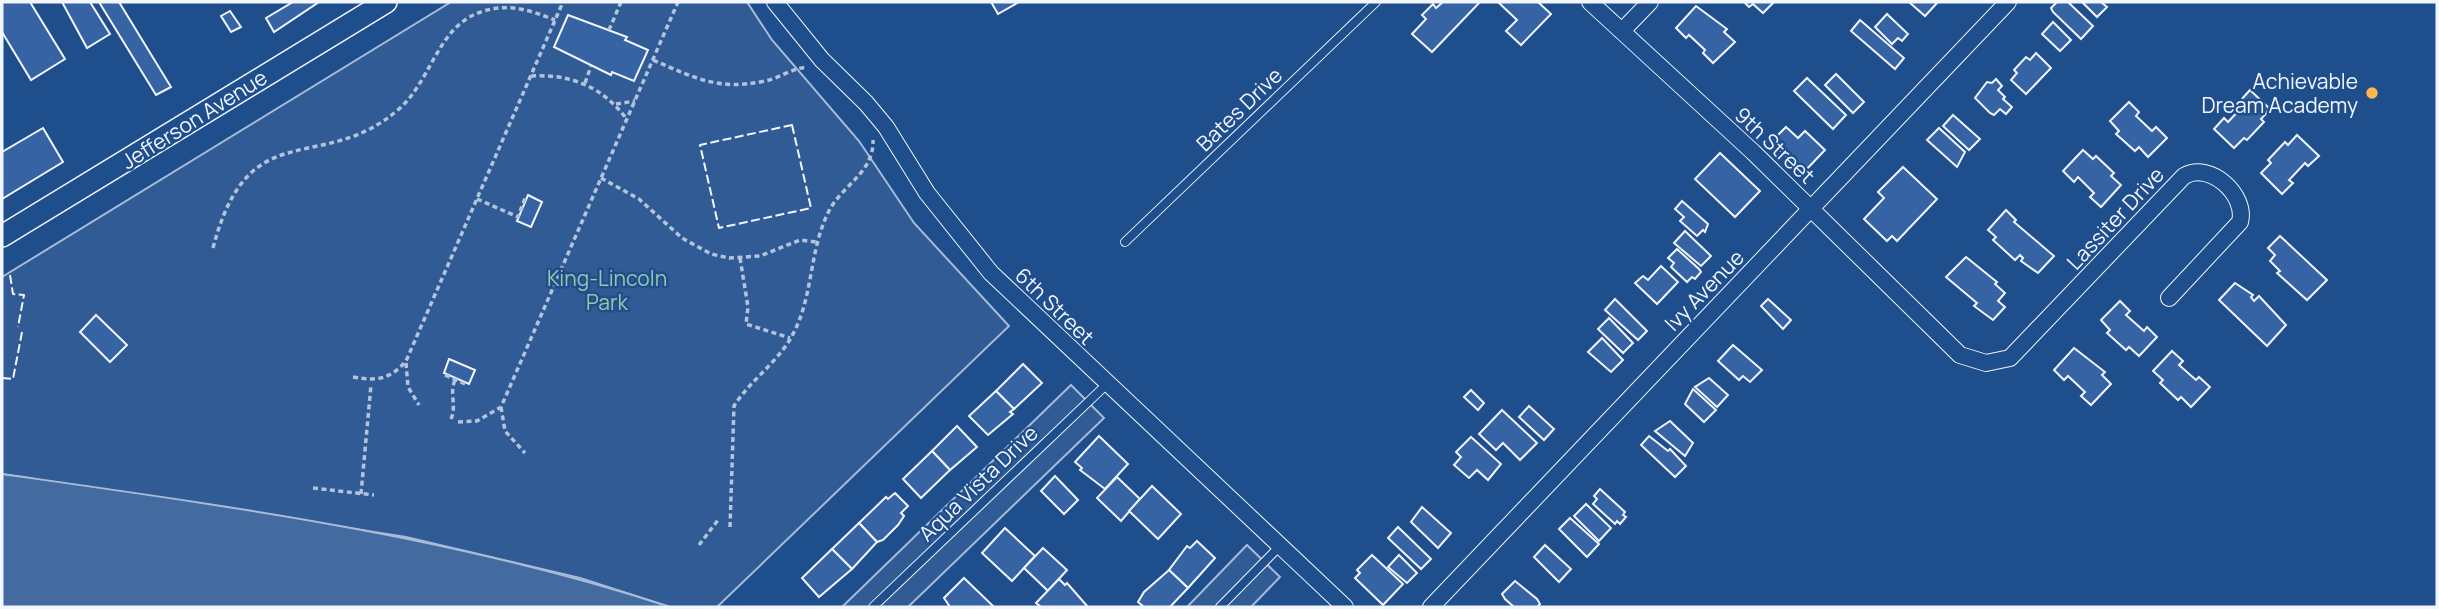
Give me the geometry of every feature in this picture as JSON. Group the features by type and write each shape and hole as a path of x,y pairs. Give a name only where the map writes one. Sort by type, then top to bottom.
{"street":[{"name":"Jefferson Avenue","path":"2,236 386,2"},
{"name":"6th Street","path":"775,2 822,60 866,103 886,127 927,193 991,273 1345,607"},
{"name":"9th Street","path":"1590,2 1811,208 1927,322"},
{"path":"1622,31 1650,2"},
{"name":"Ivy Avenue","path":"1432,607 2008,2"},
{"name":"Lassiter Drive","path":"1927,322 1961,355 1972,361 1986,363 2010,358 2184,176 2197,171 2207,172 2238,198 2242,207 2240,222 2169,298"}],"lane":[{"name":"Bates Drive","path":"1125,242 1376,2"},
{"name":"Aqua Vista Drive","path":"873,607 1107,384"},
{"path":"1220,607 1280,546"}],"path":[{"path":"353,377 379,380 395,374 406,361 564,2"},
{"path":"609,30 621,2"},
{"path":"525,453 505,431 501,407 678,2"},
{"path":"213,248 220,220 236,190 254,169 288,151 352,138 384,120 411,98 443,43 460,22 492,9 518,7 555,20"},
{"path":"653,60 703,82 726,84 767,81 804,66 813,75"},
{"path":"585,82 591,66"},
{"path":"531,76 566,77 585,82 615,104 627,118"},
{"path":"615,104 635,101"},
{"path":"730,527 734,406 780,355 790,338 803,303 816,242 830,209 874,154 873,139 869,132"},
{"path":"601,178 639,199 681,239 720,257 740,258 773,253 800,240 816,242"},
{"path":"477,199 518,217 525,198"},
{"path":"740,258 748,307 746,324 790,338"},
{"path":"406,361 408,387 419,405"},
{"path":"445,375 465,384"},
{"path":"451,419 456,407 452,389 455,380"},
{"path":"361,494 371,385"},
{"path":"458,422 477,421 501,407"},
{"path":"313,488 374,495"},
{"path":"699,545 718,520"}],"shaded area":[{"name":"King-Lincoln Park","path":"451,2 747,2 772,40 859,141 914,223 1009,326 717,607 670,607 580,578 406,537 2,474 2,277"},
{"path":"1071,385 1104,418 908,607 842,607"},
{"path":"2,474 255,511 423,542 589,582 670,607 2,607"},
{"path":"1247,545 1280,577 1251,607 1187,607"}],"building":[{"path":"2,2 30,2 65,59 31,80 2,32"},
{"path":"62,2 90,2 110,34 87,48"},
{"path":"99,2 119,2 171,87 156,95"},
{"path":"293,2 319,2 274,32 266,18"},
{"path":"991,2 1019,2 998,14"},
{"path":"1443,2 1480,2 1432,52 1412,34 1426,19 1422,15 1433,4 1436,8"},
{"path":"1498,2 1538,2 1551,14 1521,45 1506,31 1517,20"},
{"path":"1744,2 1774,2 1763,13 1753,4 1749,7"},
{"path":"1909,2 1938,2 1925,16"},
{"path":"2057,2 2068,2 2093,26 2081,39 2053,12 2051,8"},
{"path":"2082,2 2101,2 2107,7 2097,17"},
{"path":"1696,6 1727,29 1724,32 1735,42 1713,63 1703,53 1705,50 1689,35 1686,38 1676,28"},
{"path":"230,11 241,27 231,32 221,16"},
{"path":"1887,14 1908,34 1902,41 1898,38 1892,44 1875,27"},
{"path":"568,15 627,37 625,40 648,50 634,81 612,72 611,75 554,47"},
{"path":"1860,20 1904,58 1895,69 1851,31"},
{"path":"2053,22 2071,40 2060,51 2042,34"},
{"path":"2036,53 2051,68 2026,94 2011,80 2017,73 2014,70 2026,57 2030,60"},
{"path":"1836,74 1864,102 1853,113 1825,85"},
{"path":"1807,78 1846,115 1833,129 1794,91"},
{"path":"1996,79 2002,86 1998,90 2005,97 2003,99 2012,107 2006,114 2000,109 1994,115 1990,113 1975,98 1987,82 1992,83"},
{"path":"2250,90 2270,109 2261,119 2264,122 2247,140 2244,138 2234,148 2214,129 2224,118 2228,122 2244,105 2240,101"},
{"path":"2129,102 2139,112 2136,116 2152,131 2156,127 2167,138 2148,157 2139,147 2135,151 2116,134 2119,131 2110,121"},
{"path":"1953,115 1980,139 1969,150 1943,126"},
{"path":"1786,127 1798,138 1805,131 1825,150 1803,173 1774,145 1776,143 1773,140"},
{"path":"43,128 63,162 2,199 2,152"},
{"path":"1939,128 1965,152 1957,167 1927,140"},
{"path":"2297,135 2319,156 2308,166 2305,163 2289,180 2293,183 2282,194 2261,173 2271,163 2268,160 2285,142 2288,145"},
{"path":"2083,150 2093,159 2096,156 2114,173 2111,176 2121,185 2101,207 2090,197 2094,193 2078,177 2074,182 2063,171"},
{"path":"1720,153 1760,191 1735,217 1695,179"},
{"path":"1903,167 1937,199 1897,241 1892,236 1887,241 1864,219 1884,198 1878,192"},
{"path":"528,195 542,202 531,227 517,221"},
{"path":"1682,201 1708,224 1705,232 1703,230 1697,236 1680,221 1684,217 1675,209"},
{"path":"2006,210 2016,220 2014,222 2054,256 2038,273 2021,261 2023,258 2020,255 2015,260 1993,240 1996,237 1988,230"},
{"path":"1685,231 1711,256 1701,266 1674,243"},
{"path":"2280,236 2327,280 2307,300 2277,273 2280,271 2270,261 2275,255 2268,248"},
{"path":"1677,249 1701,272 1695,279 1692,277 1687,282 1671,267 1674,263 1668,258"},
{"path":"1966,257 1997,282 1995,284 2005,293 1998,301 2005,307 1993,320 1974,306 1977,303 1946,277"},
{"path":"1661,266 1678,282 1657,304 1635,283 1643,276 1648,280"},
{"path":"2235,283 2253,295 2251,297 2254,301 2259,296 2286,325 2267,346 2219,300"},
{"path":"1615,299 1647,331 1638,340 1605,310"},
{"path":"1768,299 1791,320 1783,329 1761,306"},
{"path":"2120,301 2130,311 2126,315 2144,331 2147,327 2157,337 2139,356 2129,347 2126,350 2107,333 2110,330 2101,320"},
{"path":"96,315 127,345 110,362 80,332"},
{"path":"1609,318 1633,343 1623,353 1598,329"},
{"path":"1602,338 1623,360 1611,372 1588,352"},
{"path":"1733,345 1762,370 1750,382 1743,376 1739,380 1718,361"},
{"path":"2074,348 2105,372 2102,375 2111,384 2091,405 2081,396 2085,392 2068,376 2064,380 2054,370"},
{"path":"2172,351 2183,361 2179,365 2196,380 2199,377 2210,387 2191,407 2181,397 2178,400 2160,383 2163,380 2153,371"},
{"path":"449,359 475,370 469,384 444,373"},
{"path":"1023,364 1042,383 1014,409 996,391"},
{"path":"1709,378 1728,395 1717,407 1695,387"},
{"path":"1693,389 1716,410 1704,422 1685,404"},
{"path":"1471,390 1484,403 1478,410 1464,397"},
{"path":"996,391 1014,409 1010,412 1013,414 988,435 969,416"},
{"path":"1529,406 1554,429 1544,440 1519,417"},
{"path":"1502,410 1537,443 1520,460 1503,443 1496,450 1479,434"},
{"path":"1670,421 1693,443 1685,456 1655,431"},
{"path":"957,426 977,447 950,470 932,451"},
{"path":"1099,436 1128,464 1105,489 1080,470 1082,468 1075,462"},
{"path":"1649,436 1668,451 1670,449 1686,466 1675,477 1641,445"},
{"path":"1471,437 1501,464 1488,480 1477,470 1469,478 1454,465 1461,457 1456,452"},
{"path":"932,451 950,470 921,498 903,479"},
{"path":"1055,476 1078,500 1064,514 1041,491"},
{"path":"1117,477 1140,499 1121,521 1097,498"},
{"path":"1152,486 1181,514 1158,539 1129,511"},
{"path":"1600,489 1625,512 1623,515 1626,517 1620,524 1617,521 1615,524 1593,504 1597,499 1594,496"},
{"path":"895,493 908,506 901,513 904,516 898,525 883,540 877,542 859,523 886,497 888,499"},
{"path":"1586,504 1611,528 1599,541 1574,516"},
{"path":"1422,507 1451,533 1438,548 1411,522"},
{"path":"1570,518 1599,544 1587,557 1559,529"},
{"path":"859,523 877,542 852,569 832,549"},
{"path":"1398,527 1431,559 1421,569 1388,538"},
{"path":"1005,528 1035,556 1012,581 982,553"},
{"path":"1197,541 1215,558 1188,588 1169,570 1187,546 1190,548"},
{"path":"1545,545 1571,569 1559,582 1534,557"},
{"path":"1043,548 1067,570 1048,591 1024,568"},
{"path":"832,549 852,569 819,597 802,578"},
{"path":"1372,555 1403,584 1383,605 1355,578 1360,573 1357,570"},
{"path":"1399,555 1417,573 1407,583 1388,567"},
{"path":"1169,570 1188,588 1170,607 1144,607 1138,602 1144,592"},
{"path":"964,578 992,607 950,607 944,598"},
{"path":"1059,579 1065,585 1067,583 1088,607 1041,607 1036,603"},
{"path":"1515,581 1537,599 1540,604 1537,607 1514,607 1505,599 1502,594"}],"fence":[{"path":"792,125 811,208 719,228 700,145 792,125"},
{"path":"10,275 13,294 24,295 18,327"},
{"path":"2,378 13,379 22,332"}],"place":[{"name":"Achievable Dream Academy","path":"2372,93"}]}
